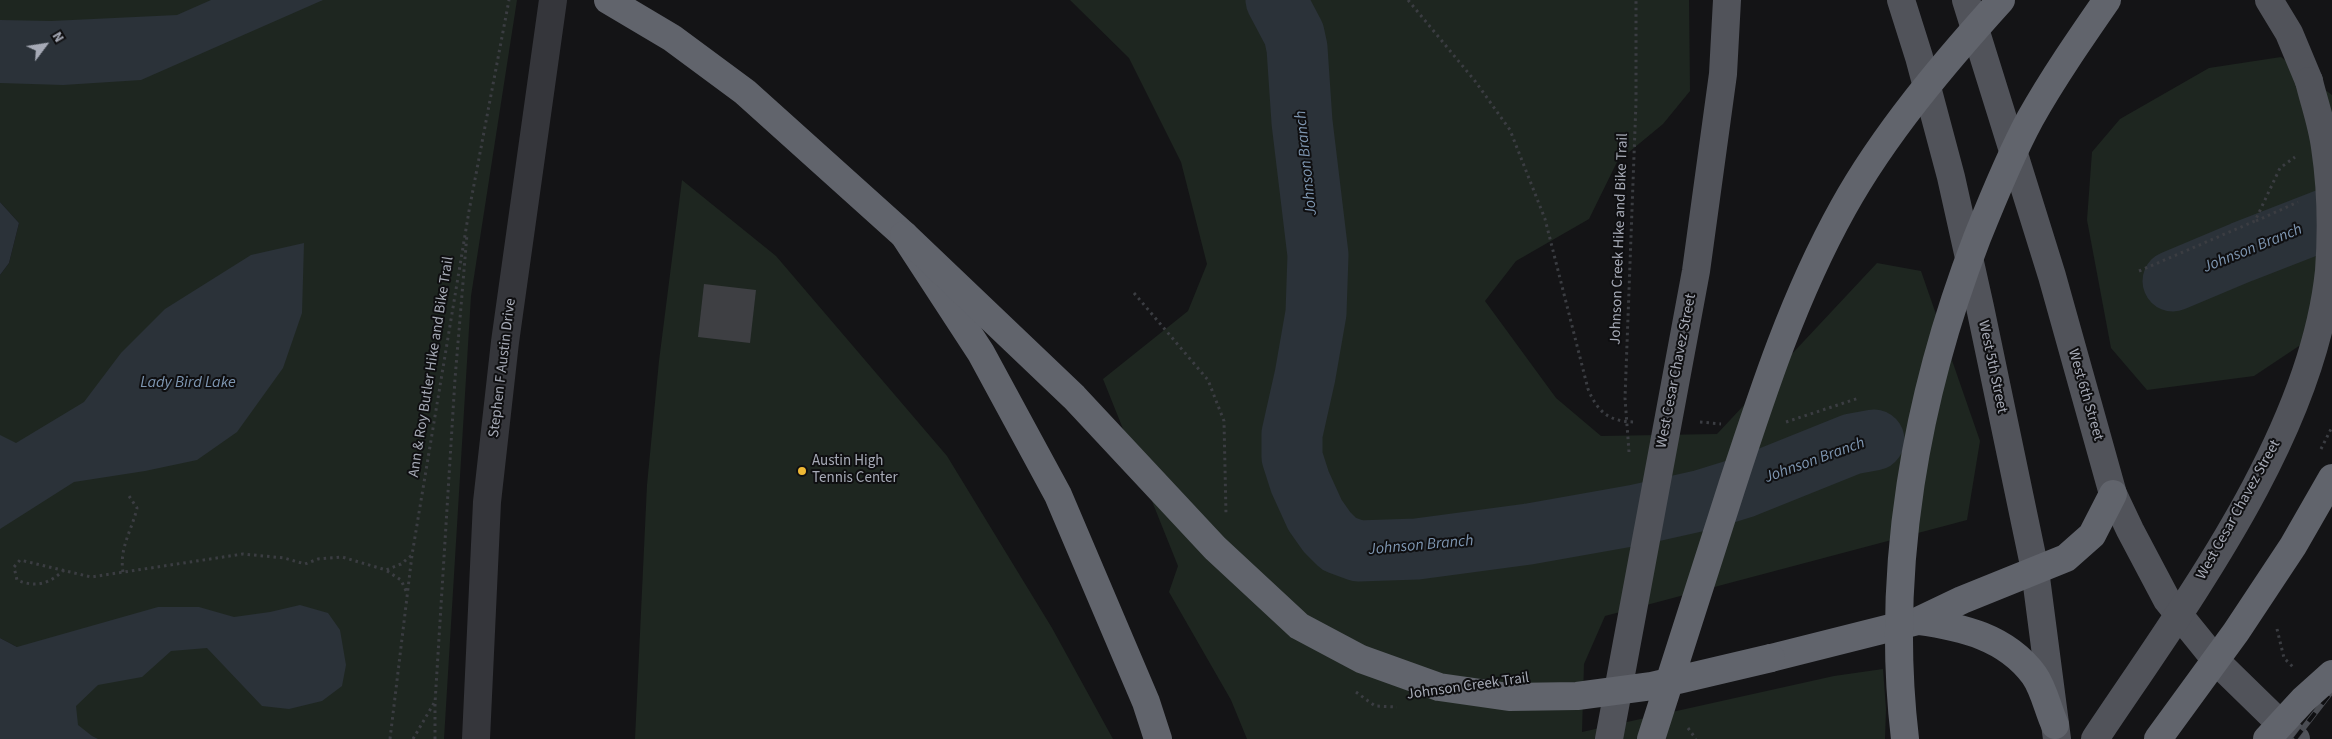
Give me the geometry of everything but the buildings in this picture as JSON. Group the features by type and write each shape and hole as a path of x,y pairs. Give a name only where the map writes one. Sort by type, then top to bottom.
{"highway":[{"path":"608,0 672,38 745,92 904,235 1074,397 1215,548 1299,626 1361,659 1439,687 1519,696 1577,696 1652,686 1918,621 1962,600 2066,558 2092,535 2113,494"},
{"path":"1651,739 1769,373 1804,286 1844,207 1894,130 1951,55 2001,0"},
{"path":"1906,739 1901,701 1898,608 1904,529 1918,446 1938,359 1961,281 1990,204 2030,120 2076,44 2107,0"},
{"path":"904,235 981,353 1058,495 1146,702 1158,739"},
{"path":"2158,739 2236,632 2294,546 2332,478"},
{"path":"1918,621 1953,626 1983,635 2010,650 2034,676 2056,732"},
{"path":"2267,739 2303,700 2332,674"}],"main road":[{"name":"West Cesar Chavez Street","path":"1609,739 1696,271 1723,74 1727,0"},
{"name":"West 5th Street","path":"1901,0 1951,177 2035,570 2056,732"},
{"name":"West 6th Street","path":"1966,0 2052,276 2113,494 2167,600 2218,663 2296,739"},
{"name":"West Cesar Chavez Street","path":"2095,739 2224,543 2266,466 2296,398 2320,329 2329,270 2331,207 2325,145 2308,81 2289,33 2269,0"}],"street":[{"name":"Stephen F Austin Drive","path":"476,739 487,502 505,342 553,0"}],"path":[{"name":"Ann & Roy Butler Hike and Bike Trail","path":"390,739 412,554 469,211 509,0"},
{"path":"1408,0 1476,81 1510,130 1544,218 1588,389 1595,406 1609,417 1627,422"},
{"name":"Johnson Creek Hike and Bike Trail","path":"1629,459 1625,398 1636,102 1636,0"},
{"path":"2255,221 2280,168 2302,152"},
{"path":"2139,271 2306,198"},
{"path":"435,739 435,703 455,379 469,211"},
{"path":"1134,294 1208,380 1224,421 1226,521"},
{"path":"123,572 124,544 137,508 129,496"},
{"path":"64,570 42,585 28,585 17,580 14,567 20,560 64,570 91,577 243,554 284,558 305,564 318,559 342,557 386,570 401,580 408,594"},
{"path":"386,570 401,564 412,554"},
{"name":"Johnson Creek Trail","path":"1353,691 1375,706 1400,708"},
{"path":"413,739 435,703"}],"shaded area":[{"path":"0,0 517,0 471,296 444,739 0,739 17,647 0,638 0,275 9,263 19,223 0,202"},
{"path":"1070,0 1689,0 1690,91 1663,124 1617,162 1589,219 1516,261 1485,301 1556,398 1601,436 1717,434 1877,263 1921,271 1980,441 1967,520 1605,616 1584,664 1582,732 1834,676 1883,669 1886,709 1885,739 1247,739 1231,700 1169,592 1178,566 1103,379 1188,311 1207,264 1181,162 1129,58"},
{"path":"2281,57 2332,95 2332,324 2254,376 2147,390 2111,348 2087,220 2092,152 2120,119 2209,68"},
{"name":"Austin High Tennis Center","path":"682,180 776,256 947,456 1052,628 1113,739 635,739 647,485 659,361"}],"water":[{"path":"211,0 323,0 141,80 63,85 0,83 0,20 51,21 177,15"},
{"path":"0,202 19,223 9,263 0,275"},
{"name":"Lady Bird Lake","path":"304,243 302,313 283,368 237,432 197,460 145,471 74,482 0,529 0,435 16,443 84,402 121,353 165,309 251,255"},
{"path":"300,605 328,613 340,630 346,665 342,686 322,701 289,709 262,706 207,648 171,651 142,677 98,685 76,706 78,725 98,739 0,739 0,638 17,647 158,607 199,607 234,617 270,612"}],"waterway":[{"name":"Johnson Branch","path":"1276,0 1294,34 1297,48 1302,122 1318,255 1316,313 1292,434 1292,457 1300,482 1315,515 1327,532 1339,544 1358,551 1417,549 1529,534 1636,515 1703,500 1745,487 1852,444 1874,440"},
{"name":"Johnson Branch","path":"2173,281 2332,217"}],"railway":[{"path":"2295,739 2332,691"}],"place":[{"name":"Austin High Tennis Center","path":"802,471"}]}
